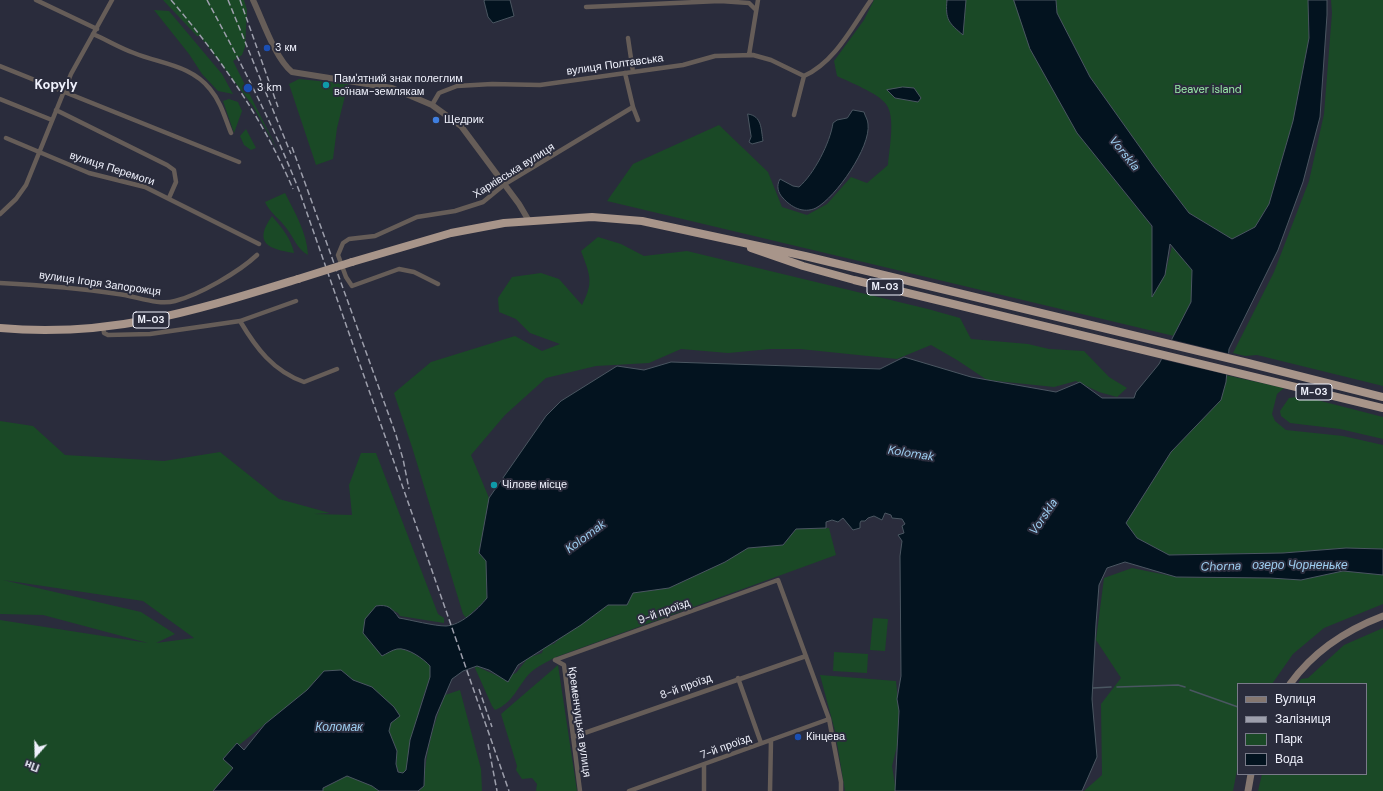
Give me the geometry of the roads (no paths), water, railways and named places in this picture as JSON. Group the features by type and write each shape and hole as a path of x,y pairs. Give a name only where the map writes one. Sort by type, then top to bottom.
{"highway":[{"name":"М-03","path":"0,328 51,331 128,324 183,313 451,233 529,220 592,217 642,221 712,235 1064,318 1383,397"},
{"name":"М-03","path":"712,235 803,266 1383,408"}],"main road":[{"path":"1291,683 1312,658 1331,642 1353,629 1383,616"},
{"path":"1248,791 1251,775"}],"street":[{"path":"36,0 97,28"},
{"path":"253,0 279,54 287,68 292,72 392,88 432,104 461,126 505,184 529,220"},
{"path":"749,55 755,9 758,0"},
{"path":"794,115 804,76 816,71 839,46 871,0"},
{"path":"0,214 16,199 26,185 64,92 110,1"},
{"path":"586,7 720,1 749,3 755,9"},
{"path":"93,34 135,53 184,69 200,79 211,89 219,103 231,133"},
{"path":"628,38 633,72"},
{"name":"вулиця Полтавська","path":"432,104 439,93 457,86 492,84 540,85 683,65 715,56 749,55 771,60 804,76"},
{"path":"0,66 239,162"},
{"path":"625,73 633,107 638,120"},
{"path":"0,99 52,120"},
{"name":"Харківська вулиця","path":"438,284 414,272 399,269 352,286 346,277 338,255 343,243 349,239 376,236 417,217 469,208 483,202 505,184 633,107"},
{"name":"вулиця Перемоги","path":"56,110 167,165 174,170 176,182 169,198"},
{"name":"вулиця Перемоги","path":"6,138 89,173 145,187 259,244"},
{"name":"вулиця Ігоря Запорожця","path":"0,283 72,288 120,294 163,302 175,302 232,275 257,255"},
{"path":"103,327 104,333 108,335 137,335 240,321 296,301"},
{"path":"240,321 264,357 292,378 304,382 337,369"},
{"name":"9-й проїзд","path":"555,660 778,580 806,656"},
{"path":"806,656 829,719 841,782 841,791"},
{"name":"8-й проїзд","path":"573,738 738,678 806,656"},
{"name":"Кременчуцька вулиця","path":"555,660 564,665 580,791"},
{"path":"738,678 761,744"},
{"name":"7-й проїзд","path":"629,791 829,719"},
{"path":"770,791 771,740"},
{"path":"704,764 704,791"},
{"path":"646,785 646,791"}],"water":[{"path":"510,0 514,16 493,23 488,17 484,1"},
{"path":"947,0 966,0 963,35 951,24 947,17"},
{"path":"1014,0 1056,0 1057,13 1090,77 1154,167 1189,213 1232,239 1255,227 1269,204 1293,121 1309,38 1308,0 1327,0 1320,117 1303,182 1278,250 1229,349 1226,382 1221,400 1171,452 1126,523 1137,538 1169,555 1283,553 1346,548 1383,549 1383,575 1343,571 1301,580 1270,578 1176,577 1125,562 1107,568 1099,585 1092,699 1097,757 1082,791 895,791 899,711 897,699 901,676 900,556 902,541 898,535 904,533 902,526 905,524 902,519 892,518 891,515 885,513 882,520 874,516 868,518 865,521 861,521 860,528 853,530 843,518 838,522 832,520 826,522 826,528 796,529 783,545 748,548 725,562 669,588 633,593 627,605 608,605 581,625 518,665 508,682 489,670 477,666 463,671 452,679 436,716 425,759 424,786 418,791 379,791 372,786 347,776 323,788 323,791 213,791 233,768 223,759 237,743 244,750 265,724 307,690 324,671 341,670 353,680 372,687 394,707 400,716 391,723 389,731 397,751 396,764 398,772 403,773 406,770 410,740 430,677 430,666 415,654 406,650 393,650 382,656 363,633 365,619 376,606 387,606 392,609 399,618 441,626 452,625 463,620 487,598 486,561 479,553 489,498 546,416 561,401 617,366 644,370 671,362 880,369 904,357 971,377 1056,392 1080,382 1102,398 1134,398 1136,392 1159,364 1191,302 1192,270 1170,244 1165,275 1152,297 1152,226 1077,133 1030,49"},
{"path":"903,87 914,88 921,98 918,102 895,98 887,90"},
{"path":"853,110 864,112 868,124 864,145 851,170 833,193 816,208 811,210 802,210 794,207 780,194 778,187 780,179 793,186 799,187 816,166 829,140 833,123 837,120 847,118"},
{"path":"748,114 753,115 758,120 763,141 752,144 749,142 751,137"}],"waterway":[{"path":"1117,687 1178,685 1185,687"},
{"path":"1093,688 1111,687"},
{"path":"1190,690 1237,707"}],"railway":[{"path":"171,0 207,44 254,113 293,189"},
{"path":"207,0 256,95 279,143 300,193 509,791"},
{"path":"228,0 291,154"},
{"path":"240,0 278,107"},
{"path":"292,147 396,435 409,489"},
{"path":"479,689 492,727"},
{"path":"488,744 497,791"}],"place":[{"name":"3 км","path":"267,48"},
{"name":"Пам'ятний знак полеглим воїнам-землякам","path":"326,85"},
{"name":"3 km","path":"248,88"},
{"name":"Щедрик","path":"436,120"},
{"name":"Чілове місце","path":"494,485"},
{"name":"Кінцева","path":"798,737"}],"district":[{"name":"Kopyly","path":"56,86"}],"park label":[{"name":"Beaver island","path":"1208,90"}],"water label":[{"name":"Vorskla","path":"1124,154"},
{"name":"Kolomak","path":"911,454"},
{"name":"Vorskla","path":"1044,517"},
{"name":"Kolomak","path":"586,537"},
{"name":"озеро Чорненьке","path":"1300,566"},
{"name":"Chorna","path":"1221,567"},
{"name":"Коломак","path":"339,728"}]}
